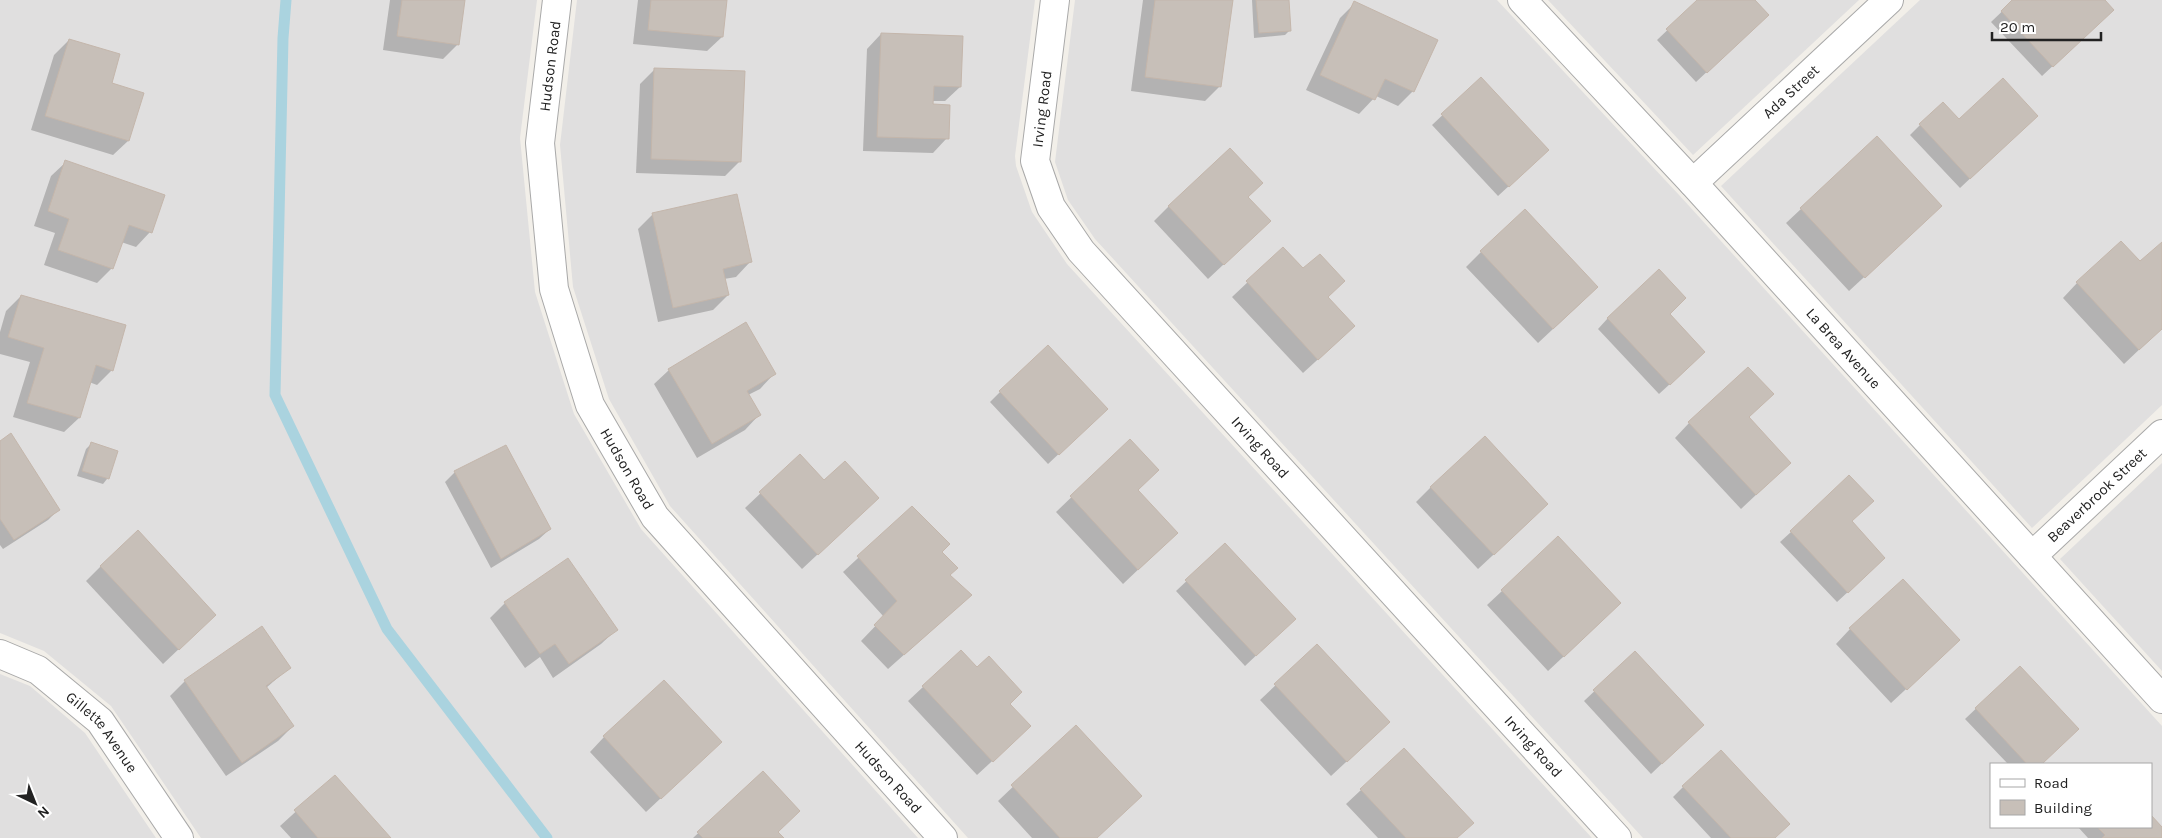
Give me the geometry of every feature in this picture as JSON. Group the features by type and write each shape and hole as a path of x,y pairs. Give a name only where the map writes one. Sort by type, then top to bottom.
{"street":[{"name":"Hudson Road","path":"558,0 540,143 554,288 590,405 655,517 943,838"},
{"name":"Irving Road","path":"1055,0 1035,161 1051,208 1087,258 1618,838"},
{"name":"La Brea Avenue","path":"1522,0 1693,184 2162,698"},
{"name":"Ada Street","path":"1693,184 1889,0"},
{"name":"Beaverbrook Street","path":"2032,556 2162,434"},
{"name":"Gillette Avenue","path":"0,654 38,670 100,721 179,838"}],"shaded area":[{"path":"0,0 537,0 520,138 535,292 574,414 641,529 918,838 201,838 111,706 44,651 0,633"},
{"path":"577,0 1035,0 1015,156 1016,166 1032,212 1067,264 1592,838 968,838 670,506 609,399 573,287 560,145"},
{"path":"1075,0 1497,0 1680,196 2162,726 2162,838 1643,838 1095,239 1068,200 1055,162"},
{"path":"1548,0 1859,0 1693,155"},
{"path":"1920,0 2162,0 2162,405 2032,528 1721,186"},
{"path":"2162,463 2162,671 2060,559"},
{"path":"0,674 30,686 85,733 156,838 0,838"}],"building":[{"path":"402,0 465,0 459,45 397,36"},
{"path":"651,0 727,0 723,37 648,30"},
{"path":"1155,0 1233,0 1221,87 1145,77"},
{"path":"1256,0 1289,0 1291,31 1259,33"},
{"path":"1697,0 1755,0 1769,15 1707,73 1666,29"},
{"path":"2012,0 2105,0 2114,10 2053,67 2001,11"},
{"path":"1354,1 1438,40 1414,92 1385,79 1375,100 1320,75"},
{"path":"881,33 963,36 961,87 934,86 933,104 950,105 949,139 877,137"},
{"path":"69,39 120,54 112,83 144,93 129,141 45,116"},
{"path":"654,68 745,71 741,162 651,159"},
{"path":"1481,77 1549,150 1509,187 1441,114"},
{"path":"2003,78 2038,116 1970,179 1919,124 1943,102 1959,119"},
{"path":"1877,136 1942,206 1865,278 1800,208"},
{"path":"1230,148 1263,183 1248,197 1271,221 1224,265 1168,206"},
{"path":"65,160 165,195 152,233 129,225 113,269 58,250 69,219 48,211"},
{"path":"737,194 752,262 723,269 729,295 673,308 652,213"},
{"path":"1525,209 1598,287 1553,329 1480,251"},
{"path":"2121,241 2140,261 2162,242 2162,329 2139,350 2076,282"},
{"path":"1283,247 1303,268 1320,254 1345,281 1328,297 1355,326 1318,360 1246,281"},
{"path":"1659,269 1686,298 1670,314 1705,352 1670,385 1607,318"},
{"path":"21,295 126,325 113,371 96,365 80,418 27,403 44,348 8,337"},
{"path":"746,322 776,374 747,391 761,415 712,444 668,369"},
{"path":"1048,345 1108,409 1059,455 999,391"},
{"path":"1748,367 1774,394 1749,417 1791,463 1756,495 1688,422"},
{"path":"11,433 60,510 14,540 0,519 0,441"},
{"path":"1485,436 1548,504 1494,555 1430,487"},
{"path":"1130,439 1159,470 1138,490 1178,533 1138,570 1070,496"},
{"path":"91,442 118,451 109,479 82,471"},
{"path":"506,445 551,529 501,559 454,471"},
{"path":"800,454 824,480 845,461 879,498 818,555 759,492"},
{"path":"1849,475 1874,501 1852,521 1885,558 1848,593 1790,531"},
{"path":"912,506 950,544 942,552 958,568 950,575 972,595 904,655 874,625 897,601 857,556"},
{"path":"138,530 216,615 179,650 100,566"},
{"path":"1558,536 1621,603 1564,657 1501,590"},
{"path":"1225,543 1296,619 1256,656 1185,580"},
{"path":"568,558 618,630 569,664 555,644 540,654 504,602"},
{"path":"1903,579 1960,640 1907,690 1849,628"},
{"path":"262,626 291,668 266,686 294,726 242,763 184,680"},
{"path":"1317,644 1390,722 1347,762 1274,684"},
{"path":"961,650 977,667 989,656 1022,692 1010,704 1031,726 993,762 922,686"},
{"path":"1635,651 1704,725 1662,764 1593,690"},
{"path":"2020,666 2079,729 2043,763 2026,763 1975,708"},
{"path":"664,680 722,742 661,799 603,736"},
{"path":"1076,725 1142,796 1097,838 1060,838 1011,785"},
{"path":"1404,748 1474,823 1457,838 1406,838 1360,789"},
{"path":"1721,750 1790,824 1775,838 1731,838 1682,786"},
{"path":"763,771 800,811 778,832 784,838 703,838 697,832"},
{"path":"335,775 391,838 318,838 294,810"},
{"path":"2152,816 2162,827 2162,838 2102,838 2105,835 2098,828 2152,828"}],"waterway":[{"path":"286,0 283,38 275,395 387,629 547,838"}]}
